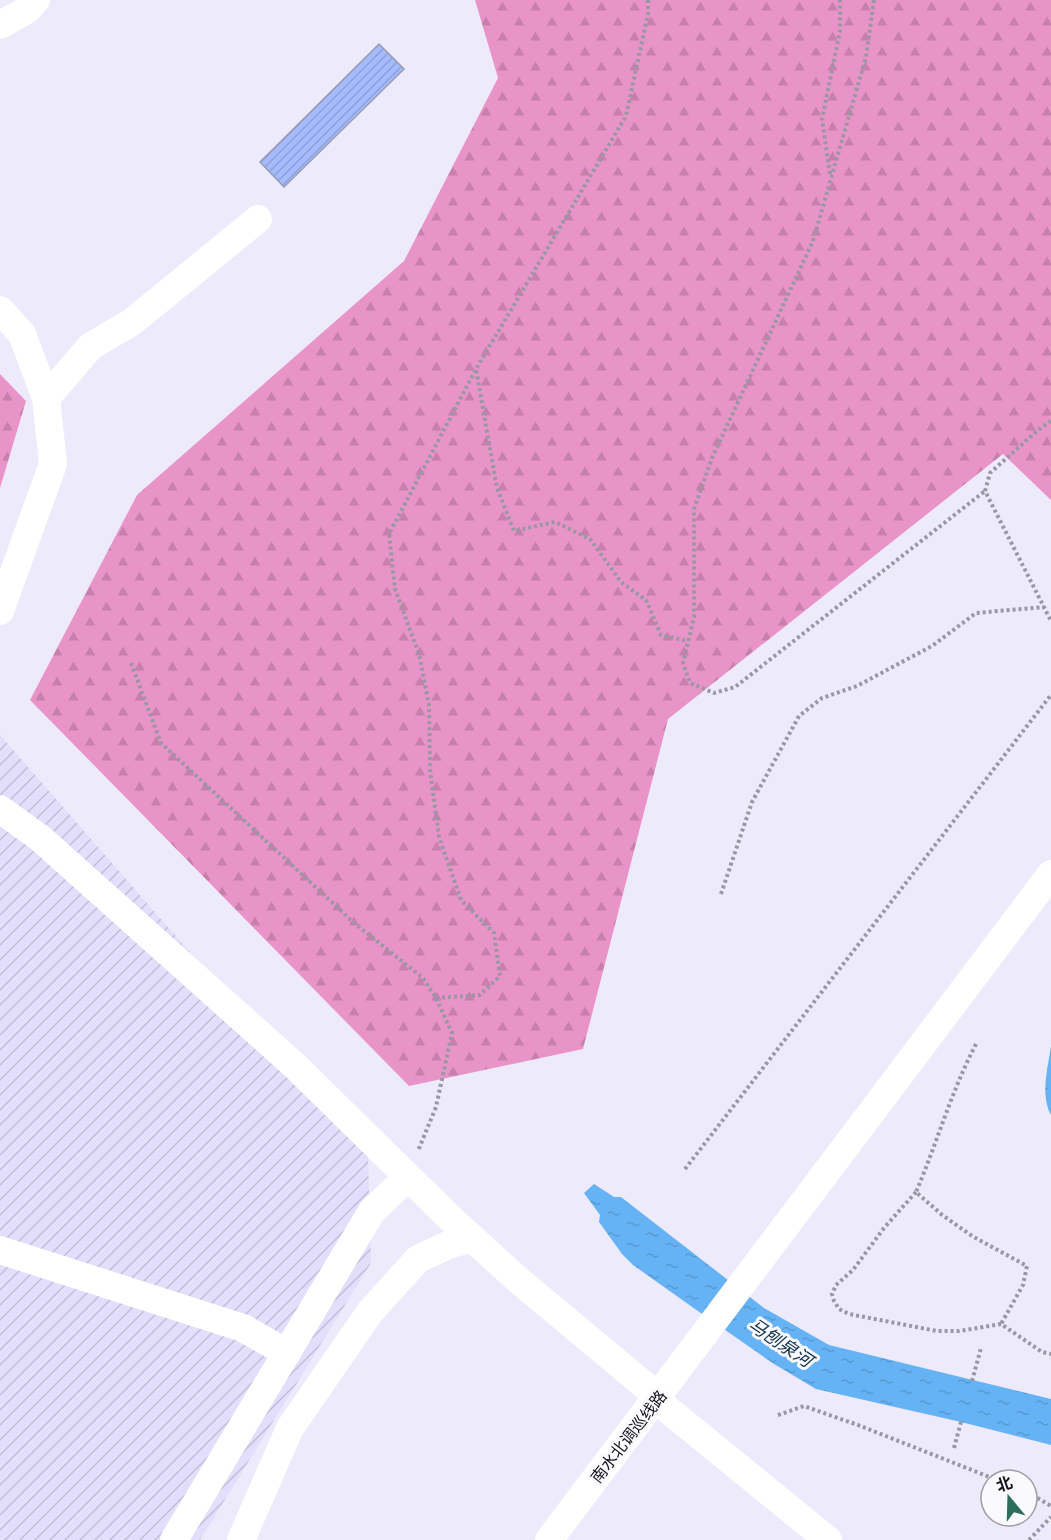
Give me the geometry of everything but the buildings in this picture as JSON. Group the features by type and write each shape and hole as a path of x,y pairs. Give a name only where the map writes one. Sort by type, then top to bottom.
{"street":[{"path":"0,25 27,10 36,0"},
{"path":"46,398 91,346 132,322 258,219"},
{"path":"0,310 22,334 46,398 53,464 0,611"},
{"path":"0,808 40,838 294,1065 408,1177 517,1279 649,1389 656,1400 828,1540"},
{"name":"南水北调巡线路","path":"549,1540 1051,874"},
{"path":"174,1540 372,1211 408,1177"},
{"path":"241,1540 290,1428 370,1312 418,1259 448,1245 472,1238"},
{"path":"0,1250 243,1328 287,1353"}],"path":[{"path":"436,998 480,995 500,976 494,933 461,900 440,837 430,770 429,705 418,654 395,589 389,534 476,369 626,117 648,14 648,0"},
{"path":"831,178 822,119 840,31 840,0"},
{"path":"874,0 866,57 813,241 712,458 694,509 694,617 683,663 690,683 714,693 735,687 985,491 990,473 1051,421"},
{"path":"476,369 497,488 514,531 555,522 590,539 621,582 646,600 662,635 688,641"},
{"path":"985,491 1051,621"},
{"path":"721,894 753,802 799,716 822,698 857,686 932,646 976,613 1044,607"},
{"path":"131,663 161,743 353,922 423,978 436,998 452,1033 436,1107 408,1177"},
{"path":"685,1169 1051,695"},
{"path":"976,1044 960,1073 929,1162 915,1192 884,1228 853,1270 836,1285 832,1294 839,1309 849,1314 938,1331 959,1331 1001,1324 1042,1352 1051,1354"},
{"path":"915,1192 972,1236 1027,1266 1023,1285 1001,1324"},
{"path":"972,1381 981,1348"},
{"path":"778,1415 804,1406 979,1473"},
{"path":"954,1448 961,1422"},
{"path":"1029,1540 1051,1517"}],"shaded area":[{"path":"0,735 368,1156 371,1263 200,1540 0,1540"}],"green space":[{"path":"475,0 1051,0 1051,500 1003,454 668,719 583,1049 409,1086 30,700 137,495 404,261 498,78"},
{"path":"0,374 26,401 0,488"}],"water":[{"path":"1051,1046 1051,1115 1045,1090"},
{"name":"马刨泉河","path":"594,1184 614,1197 621,1197 764,1308 829,1345 1051,1399 1051,1445 816,1389 774,1364 633,1265 622,1254 599,1222 600,1215 584,1193"}]}
